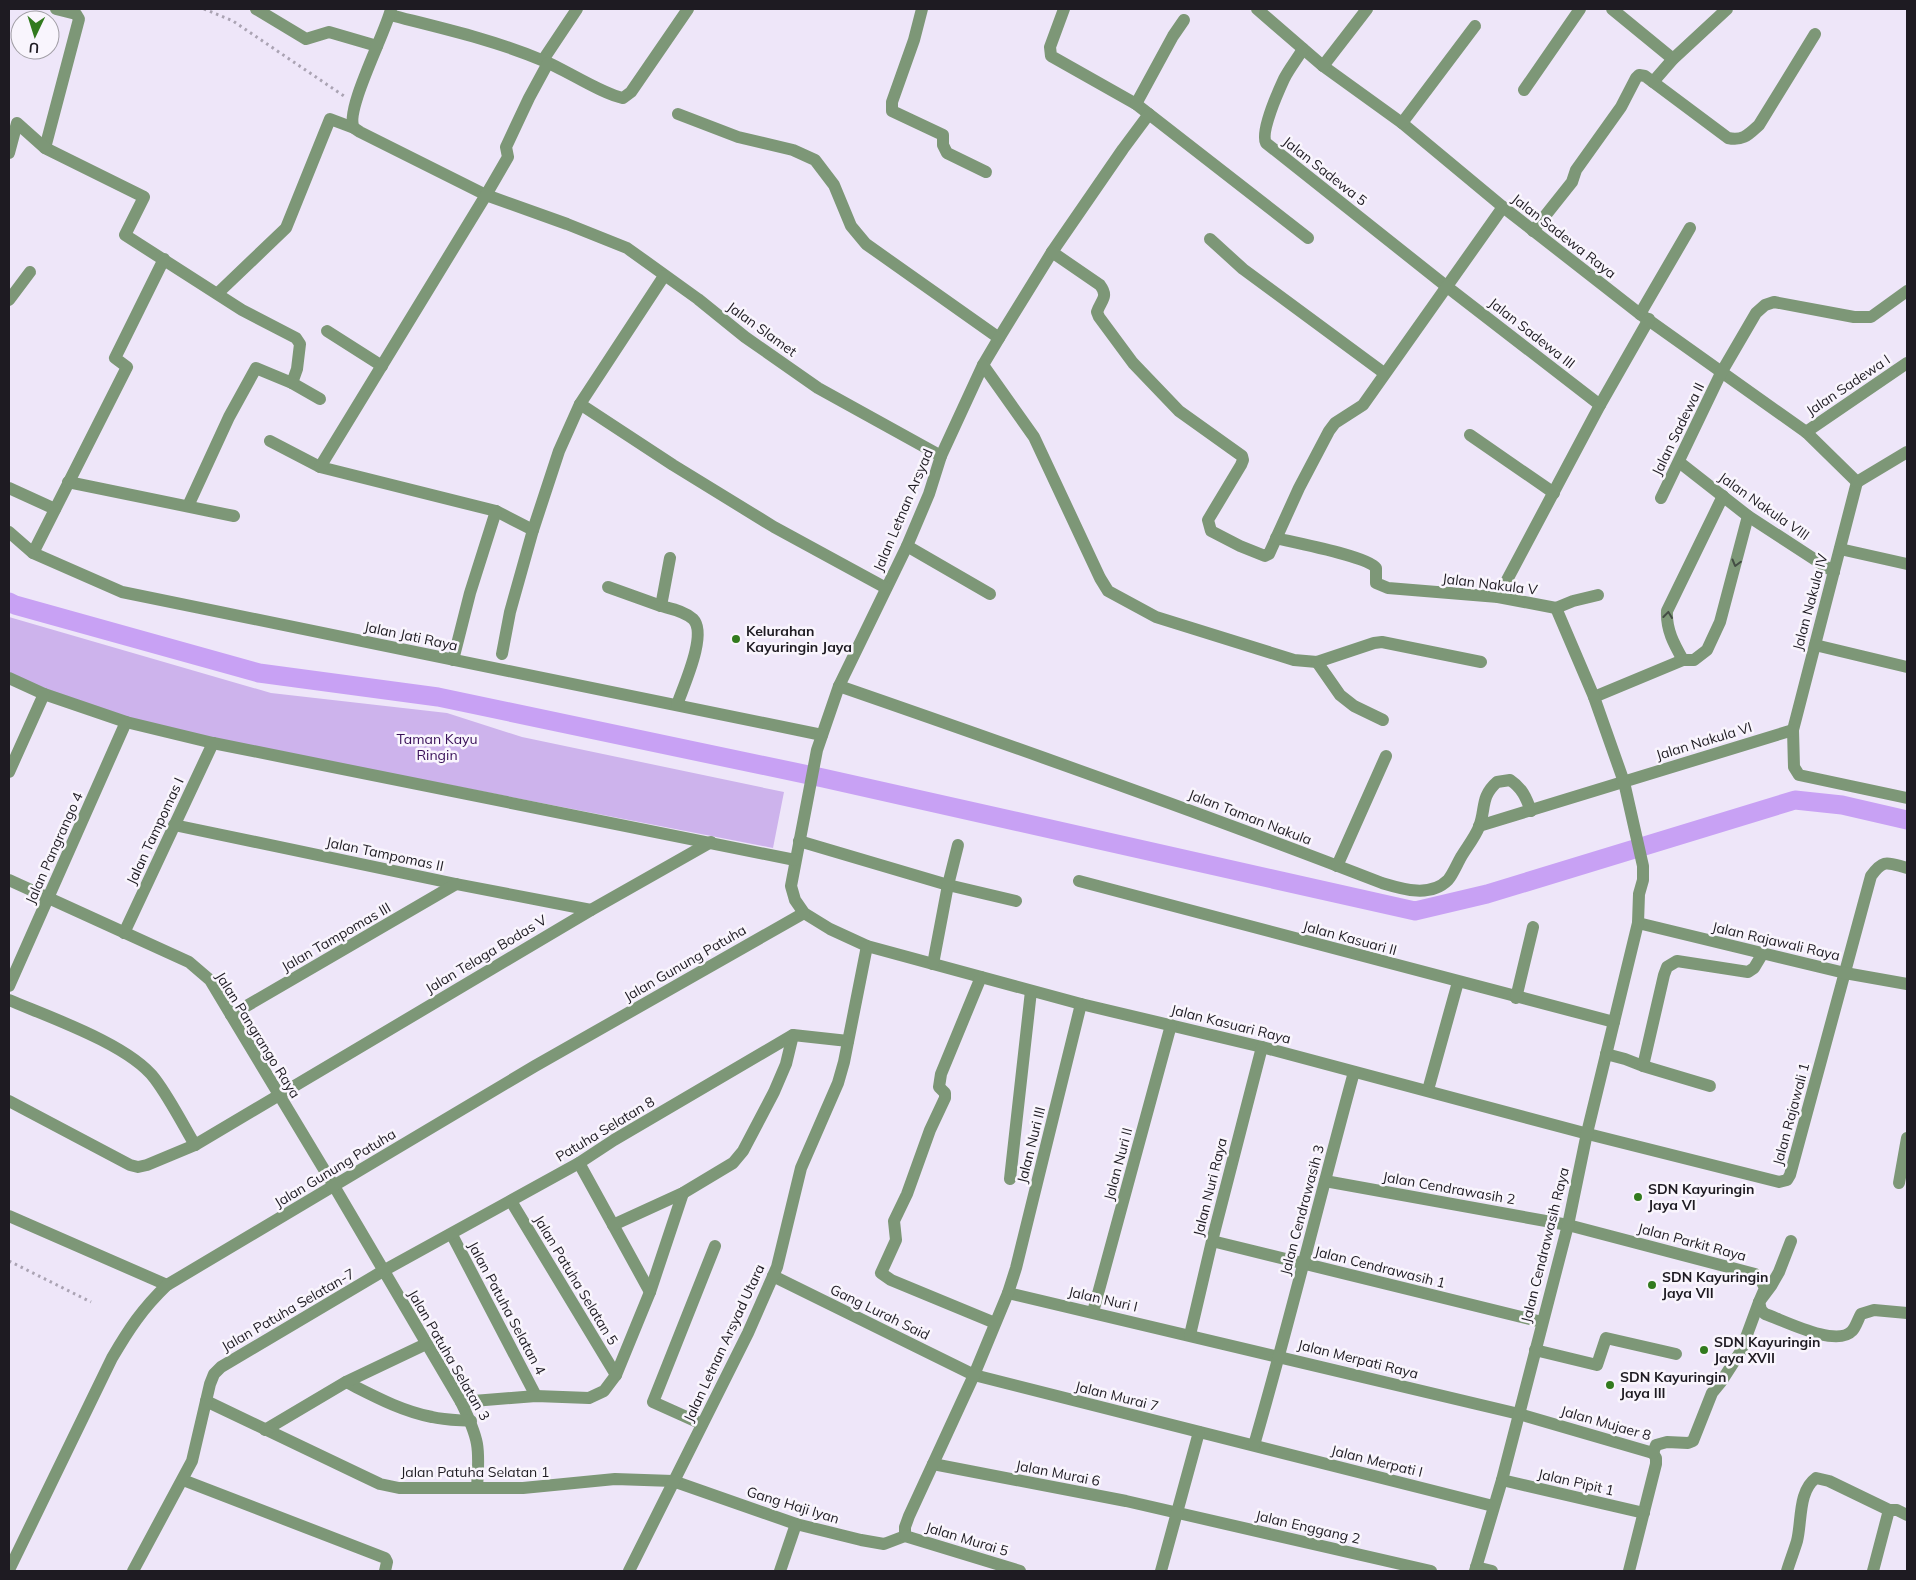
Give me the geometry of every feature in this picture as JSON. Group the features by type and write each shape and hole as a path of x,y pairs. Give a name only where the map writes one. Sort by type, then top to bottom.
{"street":[{"path":"45,148 79,19 76,14 56,9"},
{"path":"256,9 306,39 329,32 378,46"},
{"path":"320,467 508,157 506,148 546,62 578,9"},
{"path":"354,128 352,121 355,103 390,12 464,33 546,62 610,93 620,97 627,97 688,9"},
{"path":"922,9 914,40 892,102 892,111 935,133 943,135 943,145 947,153 986,172"},
{"path":"1064,9 1050,47 1051,56 1136,104 1308,238"},
{"name":"Jalan Sadewa Raya","path":"1257,9 1322,66 1402,124 1503,208 1721,373 1806,432 1857,482"},
{"path":"1322,66 1367,9"},
{"path":"1524,90 1580,9"},
{"path":"1612,9 1673,59"},
{"path":"1653,82 1673,59 1728,9"},
{"path":"1136,104 1173,36 1184,20"},
{"path":"1402,124 1475,26"},
{"path":"1533,231 1572,182 1576,170 1621,107 1639,75 1645,76 1728,138 1737,140 1748,135 1759,125 1816,34"},
{"name":"Jalan Sadewa 5","path":"1303,49 1284,79 1267,124 1264,135 1265,142 1446,286"},
{"path":"678,114 738,137 793,150 815,160 834,184 852,226 857,235 866,244 999,338"},
{"name":"Jalan Letnan Arsyad","path":"804,913 795,900 791,886 795,860 818,750 839,686 907,546 941,456 983,365 1052,252 1122,149 1149,114"},
{"name":"Jalan Slamet","path":"218,293 286,228 330,119 354,128 486,195 568,224 627,248 698,299 745,337 818,388 941,456"},
{"path":"9,153 17,123 45,148 144,197 125,235 242,310 298,339 300,344 298,362 292,383"},
{"path":"1052,252 1100,285 1105,294 1097,312 1099,317 1133,363 1179,411 1242,456 1242,465 1208,520 1211,531 1265,556 1269,554 1299,488 1329,430 1339,420 1363,405 1503,208"},
{"path":"1498,597 1577,450 1690,228"},
{"path":"1210,239 1243,269 1384,373"},
{"path":"33,553 127,367 115,358 164,259"},
{"path":"9,300 30,272"},
{"path":"502,654 510,612 533,530 559,451 580,404 664,276"},
{"name":"Jalan Sadewa III","path":"1446,286 1600,404"},
{"name":"Jalan Sadewa II","path":"1661,498 1721,373 1756,313 1765,305 1774,302 1854,317 1871,317 1907,291"},
{"path":"327,331 382,366"},
{"name":"Jalan Sadewa I","path":"1806,432 1907,362"},
{"path":"983,365 1034,437 1100,578 1108,591 1156,617 1294,660 1317,662 1382,642 1481,662"},
{"path":"188,506 229,417 256,368 292,383 320,399"},
{"path":"580,404 673,465 774,526 886,588"},
{"path":"1470,434 1554,493"},
{"path":"270,441 320,467 496,511 533,530"},
{"path":"1857,482 1907,452"},
{"name":"Jalan Nakula VIII","path":"1679,462 1748,516 1834,572"},
{"path":"68,482 234,516"},
{"name":"Jalan Nakula IV","path":"1857,482 1793,730 1794,767 1799,775 1907,798"},
{"path":"9,488 55,509"},
{"path":"1683,660 1669,632 1666,621 1667,611 1723,496"},
{"path":"453,660 470,593 496,511"},
{"path":"1594,697 1683,660 1694,660 1707,650 1720,622 1748,516"},
{"name":"Jalan Jati Raya","path":"9,532 33,553 122,592 822,735"},
{"name":"Jalan Nakula V","path":"1276,538 1343,554 1375,566 1376,583 1388,588 1498,597 1556,608"},
{"path":"907,546 990,594"},
{"path":"1840,549 1907,564"},
{"path":"661,606 670,558"},
{"path":"608,587 688,615 694,619 699,631 696,650 677,705"},
{"path":"1479,826 1624,782 1594,697 1556,608 1572,601 1598,595"},
{"path":"1815,645 1907,667"},
{"path":"1317,662 1340,695 1354,706 1383,720"},
{"path":"9,678 44,694 126,722 213,743 795,860"},
{"name":"Jalan Taman Nakula","path":"839,686 1222,821 1382,884 1418,891 1439,887 1448,880 1479,826 1486,793 1497,782 1510,780 1523,791 1531,811"},
{"path":"9,772 44,694"},
{"name":"Jalan Pangrango 4","path":"9,986 126,722"},
{"name":"Jalan Nakula VI","path":"1624,782 1793,730"},
{"name":"Jalan Tampomas I","path":"124,933 213,743"},
{"path":"1337,866 1386,756"},
{"name":"Jalan Cendrawasih Raya","path":"1475,1569 1502,1480 1568,1225 1587,1133 1638,923 1639,894 1643,880 1643,866 1624,782"},
{"name":"Jalan Tampomas II","path":"174,825 591,910"},
{"path":"798,841 948,886 1016,900"},
{"name":"Jalan Telaga Bodas V","path":"9,1101 134,1166 147,1165 195,1145 591,910 712,842"},
{"path":"933,964 958,845"},
{"path":"1845,972 1871,876 1879,865 1887,863 1907,868"},
{"name":"Jalan Pangrango Raya","path":"9,880 189,962 210,980 384,1271"},
{"name":"Jalan Kasuari II","path":"1079,881 1516,998 1614,1022"},
{"name":"Jalan Tampomas III","path":"231,1015 456,884"},
{"path":"804,913 830,929 867,946"},
{"name":"Jalan Gunung Patuha","path":"9,1570 128,1330 145,1307 166,1285 535,1066 804,913"},
{"name":"Jalan Rajawali Raya","path":"1638,923 1845,972 1907,984"},
{"path":"1516,998 1533,927"},
{"name":"Jalan Kasuari Raya","path":"867,946 1081,1004 1262,1047 1587,1133"},
{"name":"Jalan Letnan Arsyad Utara","path":"629,1571 748,1333 773,1276 782,1250 801,1168 838,1083 867,946"},
{"path":"1643,1066 1667,967 1677,961 1748,972 1754,968 1763,953"},
{"name":"Jalan Rajawali 1","path":"1587,1133 1779,1182 1787,1180 1790,1175 1845,972"},
{"path":"981,977 942,1074 939,1087 945,1093 945,1098 930,1130 907,1194 894,1221 896,1240 881,1273 892,1280 995,1323"},
{"path":"1428,1090 1458,982"},
{"path":"1010,1179 1031,990"},
{"path":"9,1000 104,1042 139,1062 155,1079 195,1145"},
{"name":"Jalan Nuri III","path":"905,1536 906,1523 974,1375 1016,1268 1081,1004"},
{"name":"Jalan Nuri II","path":"1093,1312 1172,1025"},
{"path":"613,1225 683,1193 733,1163 743,1151 774,1092 786,1064 793,1035 848,1041"},
{"name":"Patuha Selatan 8","path":"384,1271 579,1163 614,1140 793,1035"},
{"name":"Jalan Nuri Raya","path":"1190,1335 1262,1047"},
{"path":"1606,1054 1710,1086"},
{"name":"Jalan Cendrawasih 3","path":"1254,1445 1280,1356 1324,1181 1354,1072"},
{"path":"1898,1183 1907,1138"},
{"path":"579,1163 650,1292"},
{"name":"Jalan Cendrawasih 2","path":"1324,1181 1568,1225"},
{"path":"461,1402 536,1396 594,1397 604,1391 616,1376 650,1292 683,1193"},
{"name":"Jalan Patuha Selatan 5","path":"511,1201 616,1376"},
{"path":"9,1216 166,1285"},
{"name":"Jalan Parkit Raya","path":"1568,1225 1755,1274 1765,1288 1758,1302"},
{"name":"Jalan Patuha Selatan 4","path":"452,1234 536,1396"},
{"name":"Jalan Cendrawasih 1","path":"1212,1241 1542,1322"},
{"path":"1653,1453 1656,1445 1666,1442 1688,1443 1693,1441 1712,1393 1741,1351 1758,1302 1772,1286 1791,1241"},
{"path":"702,1424 653,1402 715,1246"},
{"name":"Jalan Patuha Selatan 3","path":"384,1271 461,1402 477,1437 479,1448 477,1487"},
{"name":"Jalan Patuha Selatan-7","path":"133,1571 192,1461 212,1378 221,1367 384,1271"},
{"name":"Gang Lurah Said","path":"773,1276 974,1375"},
{"name":"Jalan Nuri I","path":"1008,1292 1190,1335"},
{"path":"1758,1302 1765,1314 1832,1337 1843,1336 1851,1332 1862,1314 1874,1310 1907,1313"},
{"name":"Jalan Merpati Raya","path":"1190,1335 1519,1414"},
{"path":"1535,1350 1597,1365 1606,1338 1676,1354"},
{"path":"264,1430 346,1382 426,1344"},
{"name":"Jalan Murai 7","path":"974,1375 1254,1445"},
{"path":"346,1382 386,1402 433,1418 470,1421"},
{"name":"Jalan Patuha Selatan 1","path":"206,1402 380,1484 399,1488 548,1486 616,1479 673,1481"},
{"name":"Jalan Mujaer 8","path":"1519,1414 1653,1453 1656,1458 1656,1464 1629,1571"},
{"path":"1161,1571 1199,1432"},
{"name":"Jalan Merpati I","path":"1254,1445 1493,1506"},
{"name":"Jalan Murai 6","path":"933,1464 1126,1501 1178,1513"},
{"path":"1787,1571 1797,1539 1802,1507 1809,1483 1816,1478 1829,1481 1889,1510 1897,1510 1907,1515"},
{"path":"183,1480 385,1558 388,1562 385,1571"},
{"name":"Jalan Pipit 1","path":"1502,1480 1644,1513"},
{"name":"Gang Haji Iyan","path":"673,1481 796,1524 884,1544 905,1536"},
{"path":"1874,1571 1889,1510"},
{"name":"Jalan Enggang 2","path":"1178,1513 1431,1571"},
{"path":"780,1571 796,1524"},
{"name":"Jalan Murai 5","path":"905,1536 1020,1571"},
{"path":"1475,1569 1492,1571"}],"path":[{"path":"204,9 233,22 355,103"},
{"path":"9,1261 91,1302"}],"green space":[{"name":"Taman Kayu Ringin","path":"9,617 271,693 447,713 522,737 784,792 773,848 203,737 116,715 9,675"}],"waterway":[{"path":"9,602 259,673 438,697 823,778 1415,911 1487,894 1795,800 1842,805 1907,820"}],"place":[{"name":"Kelurahan Kayuringin Jaya","path":"736,639"},
{"name":"SDN Kayuringin Jaya VI","path":"1638,1197"},
{"name":"SDN Kayuringin Jaya VII","path":"1652,1285"},
{"name":"SDN Kayuringin Jaya XVII","path":"1704,1350"},
{"name":"SDN Kayuringin Jaya III","path":"1610,1385"}]}
